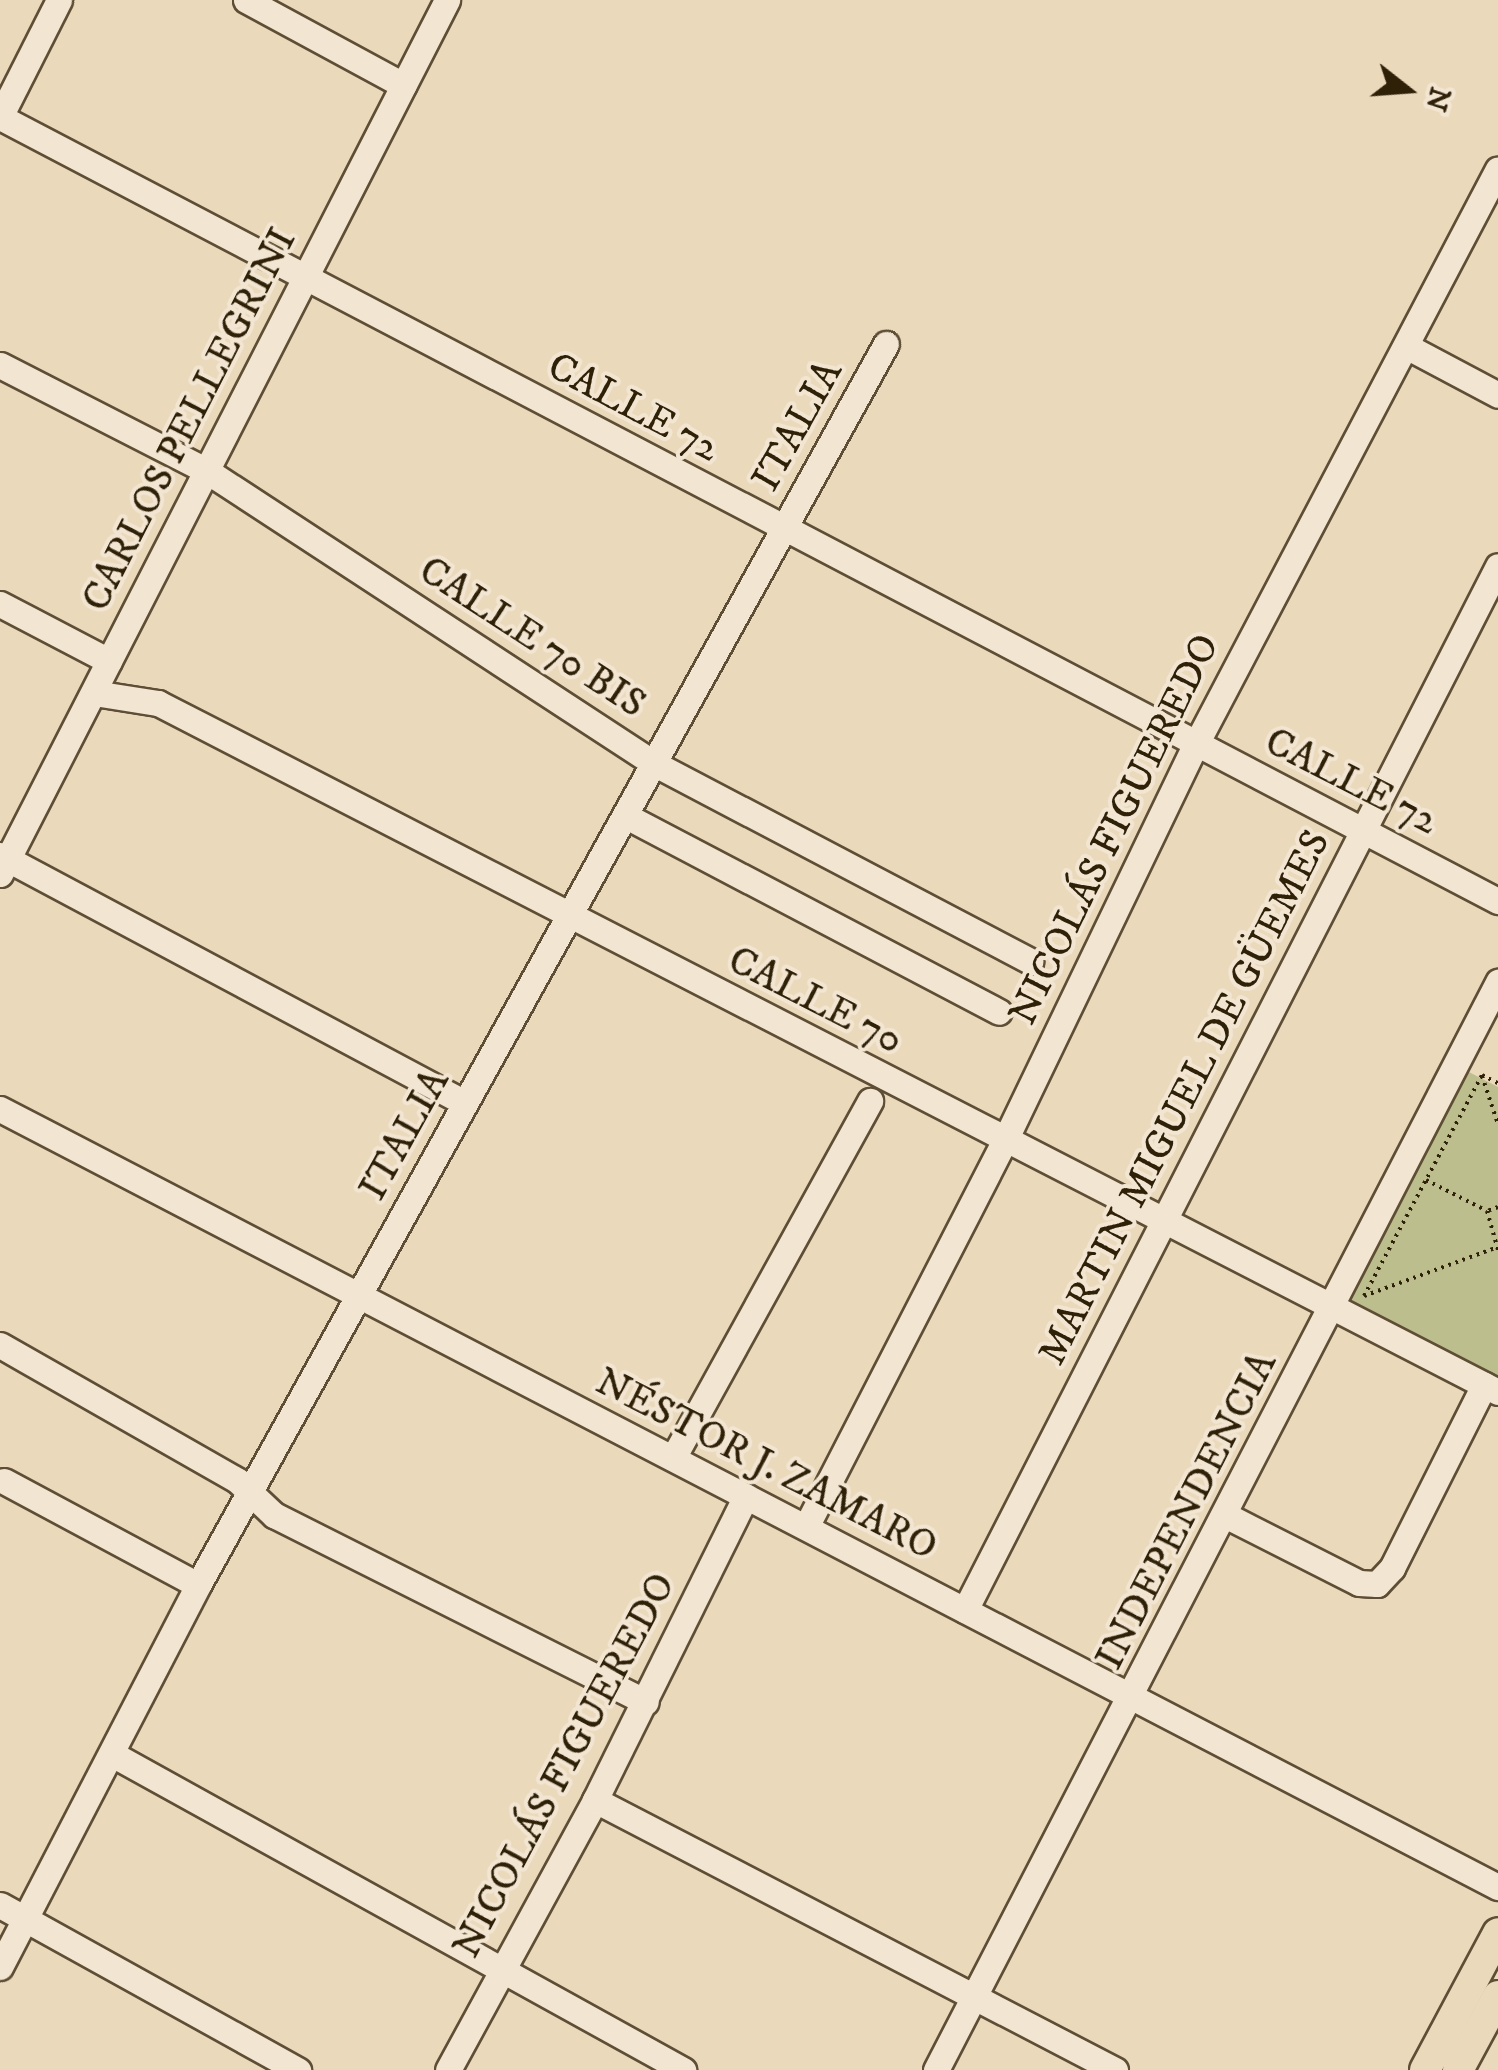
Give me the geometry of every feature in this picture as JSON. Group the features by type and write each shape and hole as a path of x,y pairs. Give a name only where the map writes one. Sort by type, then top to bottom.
{"main road":[{"path":"1425,2070 1498,1934"},
{"path":"1458,2070 1498,1996"}],"street":[{"path":"0,116 59,0"},
{"path":"246,0 403,85"},
{"name":"CARLOS PELLEGRINI","path":"2,863 94,693 446,0"},
{"name":"CALLE 72","path":"0,116 1498,901"},
{"name":"NICOLÁS FIGUEREDO","path":"806,1527 1007,1136 1196,744 1498,169"},
{"name":"ITALIA","path":"0,1967 198,1585 252,1494 886,344"},
{"path":"1406,346 1498,395"},
{"name":"CALLE 70 BIS","path":"0,365 207,470 654,764 1030,961"},
{"name":"MARTIN MIGUEL DE GÜEMES","path":"965,1610 1498,566"},
{"path":"0,604 109,661"},
{"name":"CALLE 70","path":"94,693 158,703 570,917 1007,1136 1491,1389"},
{"path":"626,816 999,1012"},
{"path":"2,863 466,1103"},
{"name":"INDEPENDENCIA","path":"936,2070 1132,1699 1498,982"},
{"path":"673,1458 870,1101"},
{"name":"NÉSTOR J. ZAMARO","path":"0,1109 1498,1886"},
{"path":"0,1345 252,1494 274,1515 646,1702"},
{"path":"1226,1515 1360,1583 1377,1584 1392,1568 1491,1389"},
{"path":"4,1480 198,1585"},
{"name":"NICOLÁS FIGUEREDO","path":"448,2070 596,1800 746,1496"},
{"path":"112,1754 683,2070"},
{"path":"596,1800 1114,2070"},
{"path":"0,1906 298,2070"}],"path":[{"path":"1482,1075 1498,1083"},
{"path":"1482,1075 1498,1124"},
{"path":"1482,1075 1364,1296 1496,1249 1488,1211"},
{"path":"1426,1180 1488,1211 1498,1207"}],"green space":[{"path":"1465,1070 1498,1087 1498,1382 1343,1304"}]}
